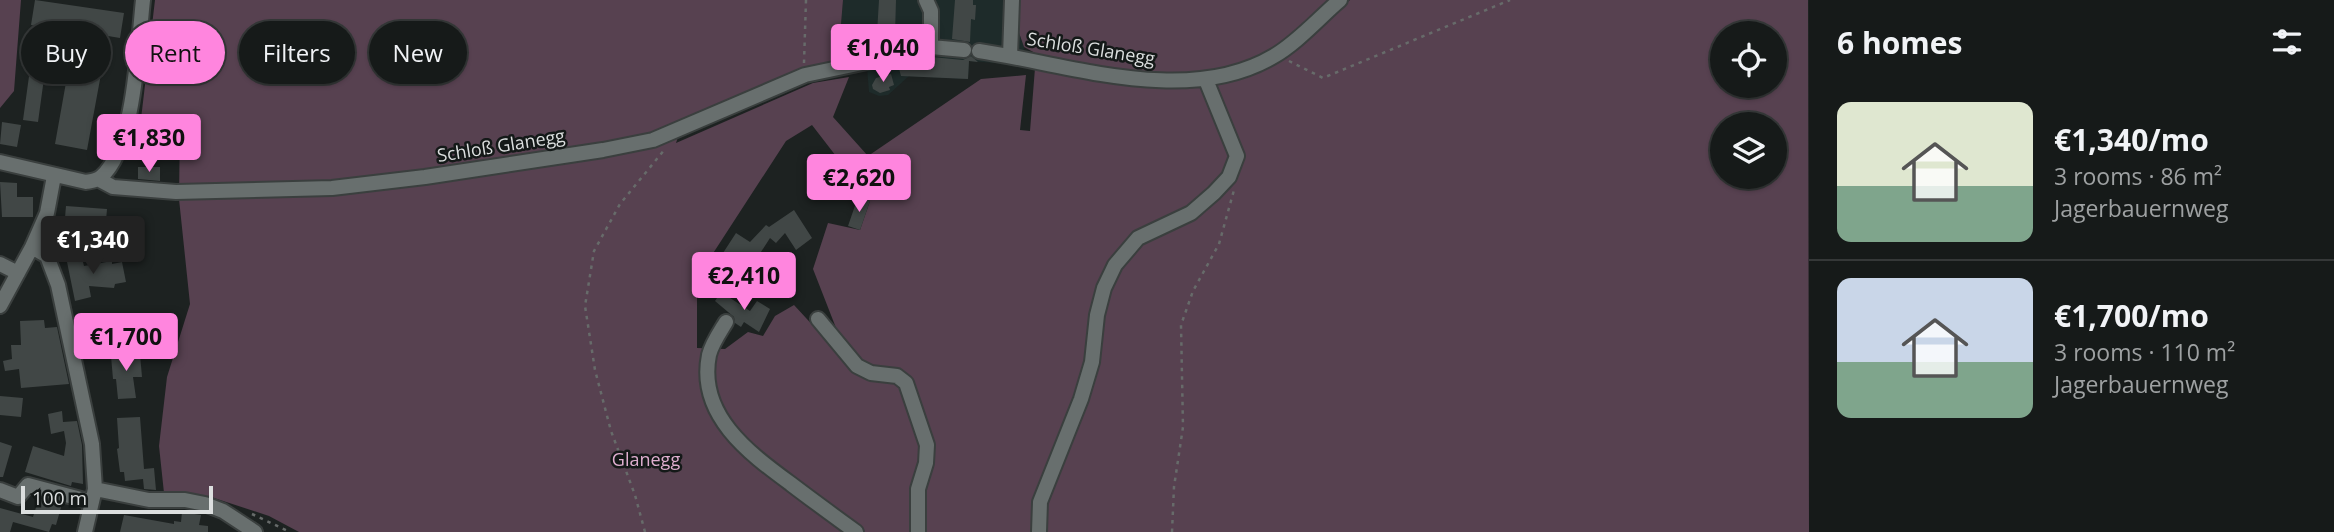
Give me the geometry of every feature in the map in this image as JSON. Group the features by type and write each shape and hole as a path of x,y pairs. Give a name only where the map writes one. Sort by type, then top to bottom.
{"street":[{"path":"99,179 109,167 124,131 133,93 143,0"},
{"path":"926,0 931,11 931,47"},
{"path":"1010,56 1012,0"},
{"name":"Schloß Glanegg","path":"979,51 1106,75 1161,80 1206,80 1255,66 1277,55 1340,0"},
{"name":"Schloß Glanegg","path":"0,162 86,182 99,179 113,187 176,192 332,188 452,173 653,140 805,75 931,47 964,50"},
{"path":"1039,532 1040,502 1081,399 1092,362 1097,315 1104,288 1115,265 1138,239 1191,213 1214,193 1229,177 1237,156 1206,80"},
{"path":"0,306 47,213 54,176"},
{"path":"32,247 47,256 58,285 92,444 94,496 85,532"},
{"path":"0,264 18,273"},
{"path":"818,320 858,366 871,373 897,376 906,383 927,445 926,463 918,489 918,532"},
{"path":"726,322 709,356 708,385 716,412 733,437 751,453 856,532"},
{"path":"0,491 18,497 28,485 94,496 185,500 223,511 255,532"}],"path":[{"path":"805,75 806,0"},
{"path":"1277,55 1323,78 1510,0"},
{"path":"645,532 635,495 611,431 595,370 585,306 594,251 620,204 668,145"},
{"path":"1172,532 1174,487 1183,427 1181,325 1193,291 1219,244 1235,185"}],"shaded area":[{"path":"843,0 1016,0 1015,21 1024,47 1023,65 969,61 968,79 909,76 888,95 879,96 869,92 867,68 838,61"}],"green space":[{"path":"0,0 21,0 14,91 0,108"},
{"name":"Glanegg","path":"155,0 843,0 838,61 684,119 676,143 813,83 849,77 833,117 868,156 981,79 1026,75 1020,130 1030,131 1035,68 1152,84 1280,59 1350,0 1808,0 1809,532 299,532 269,516 211,497 164,493 159,446 167,377 190,304 179,199 180,122 141,119 145,84 225,84 225,21 153,21","holes":["812,125 856,182 858,197 870,201 860,230 828,223 813,269 838,333 830,344 794,305 775,316 763,336 748,332 725,349 697,348 697,278 786,141"]},
{"path":"1016,0 1334,0 1276,49 1245,64 1198,74 1148,73 1052,62 1024,47 1015,21"}],"building":[{"path":"35,0 124,13 120,38 111,36 111,21 32,21"},
{"path":"879,0 896,0 895,34 902,35 902,49 895,47 876,50"},
{"path":"955,0 973,0 973,5 976,5 975,20 971,19 970,42 952,39"},
{"path":"971,56 978,62 969,61 968,79 901,76 898,65 904,61 912,62 932,57 963,60"},
{"path":"891,74 894,85 889,87 890,90 880,93 873,89 876,78"},
{"path":"28,84 43,84 38,122 23,120"},
{"path":"66,84 99,84 87,150 55,144"},
{"path":"2,122 21,125 17,147 0,144"},
{"path":"138,167 160,167 160,181 138,179"},
{"path":"0,182 17,183 17,197 33,197 33,217 2,217"},
{"path":"858,197 870,201 860,230 848,226"},
{"path":"66,206 107,209 104,244 80,242 81,231 64,229"},
{"path":"794,210 812,238 796,250 785,233 776,243 770,238 752,266 755,268 748,279 742,275 733,288 710,273 736,233 750,242 766,225 769,227"},
{"path":"81,254 84,266 122,262 126,282 115,284 114,288 89,286 91,297 75,301 66,257"},
{"path":"721,292 750,311 757,301 770,309 759,332 744,322 741,327 735,323 734,317 715,301"},
{"path":"44,320 45,328 57,327 69,384 21,388 19,369 5,371 3,361 12,359 11,345 21,345 20,321"},
{"path":"129,350 130,355 140,354 142,377 133,377 136,398 118,399 111,356 118,355 118,351"},
{"path":"0,396 23,398 21,417 0,415"},
{"path":"62,411 63,422 77,421 82,445 83,484 72,482 71,486 25,472 33,446 64,456 64,431 51,434 48,414"},
{"path":"140,417 144,469 154,468 156,490 144,489 143,479 125,481 124,472 120,472 117,418"},
{"path":"0,442 12,446 3,477 0,477"},
{"path":"39,498 62,504 56,525 52,524 49,532 13,522 10,532 0,532 0,508 33,517"},
{"path":"182,512 201,515 199,525 208,526 208,532 120,532 124,515 174,524 174,521 181,522"}]}
